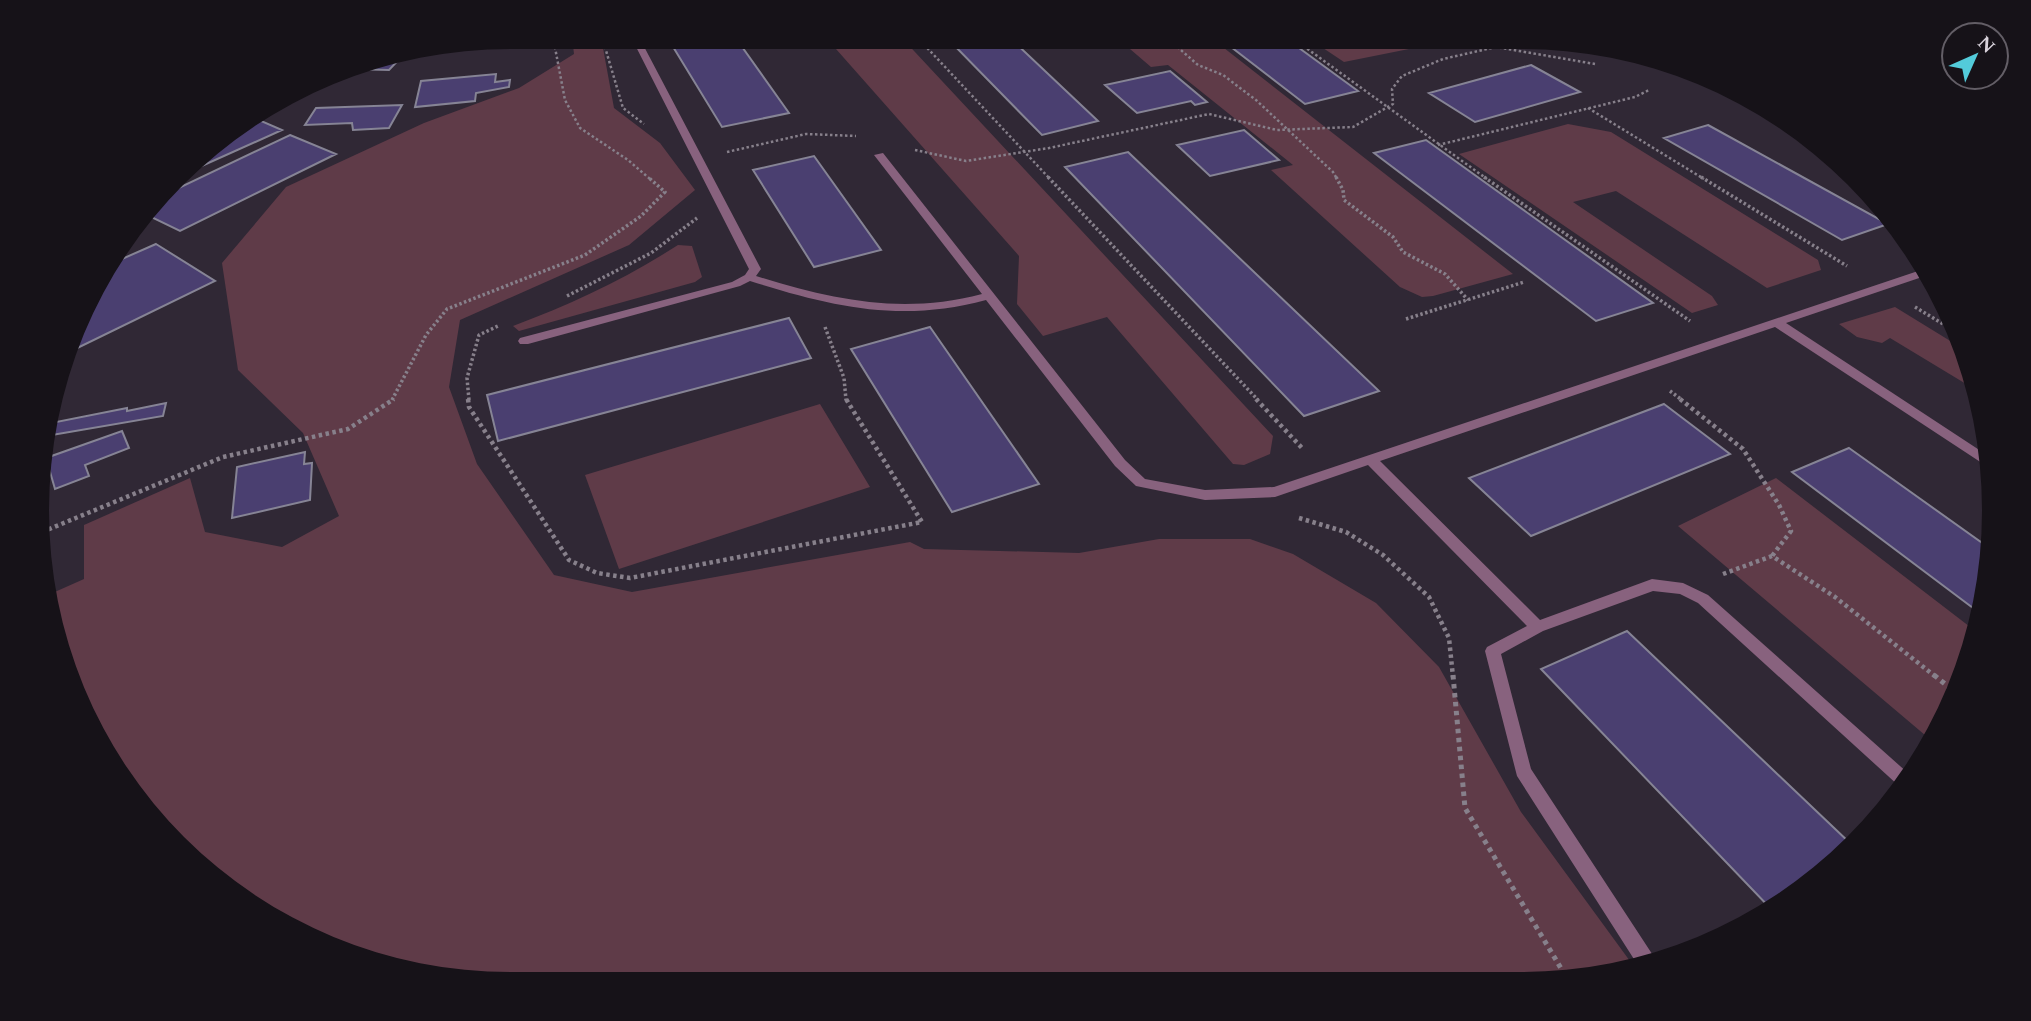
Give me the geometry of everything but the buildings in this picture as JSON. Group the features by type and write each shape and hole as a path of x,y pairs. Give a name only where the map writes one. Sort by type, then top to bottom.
{"lane":[{"path":"524,341 736,284 749,277 755,269 641,49"},
{"path":"879,155 1120,463 1141,483 1205,495 1275,492 1917,275"},
{"path":"749,277 804,295 880,308 941,307 989,296"},
{"path":"1777,323 1979,456"},
{"path":"1371,460 1538,628"},
{"path":"1643,955 1523,771 1493,650 1538,628 1652,585 1683,589 1703,599 1898,775"}],"path":[{"path":"50,529 223,457 348,429 394,398 426,335 447,309 585,255 641,216 665,192 628,160 580,128 565,100 555,49"},
{"path":"604,49 623,108 653,130"},
{"path":"927,49 1303,449"},
{"path":"1180,49 1198,65 1223,75 1256,100 1333,172 1343,190 1344,200 1393,237 1402,252 1445,274 1468,300"},
{"path":"1307,49 1437,145 1695,324"},
{"path":"913,150 966,161 1024,152 1209,114 1288,131 1353,127 1393,104 1392,89 1402,76 1443,59 1485,49"},
{"path":"1502,49 1595,64"},
{"path":"1437,145 1635,97 1649,90"},
{"path":"1588,108 1942,323"},
{"path":"719,153 806,134 865,136"},
{"path":"554,301 641,261 696,219 698,208"},
{"path":"1406,319 1524,282"},
{"path":"504,324 479,335 467,378 469,408 569,560 597,573 630,578 922,522 846,401 844,378 824,329 835,300"},
{"path":"1643,368 1743,449 1779,505 1791,531 1772,556 1683,589"},
{"path":"1297,517 1346,532 1374,549 1429,597 1449,638 1465,808 1562,970"},
{"path":"1772,556 1835,597 1947,687"}],"shaded area":[{"path":"573,49 603,49 614,108 660,143 695,190 629,245 460,320 449,387 477,464 554,575 632,592 910,542 924,549 1079,553 1159,539 1250,539 1293,554 1376,603 1439,667 1521,812 1628,959 1581,968 1520,972 480,971 420,963 362,948 334,937 254,894 206,857 164,815 127,767 97,715 73,659 56,591 84,579 84,525 190,478 205,532 282,547 339,516 303,433 238,370 222,263 286,187 424,123 519,88 574,54"},
{"path":"836,49 912,49 1273,436 1270,454 1244,465 1233,464 1107,317 1043,336 1017,304 1019,256"},
{"path":"1130,49 1225,49 1513,274 1433,296 1422,297 1400,287 1271,170 1293,165 1168,65 1151,67"},
{"path":"1324,49 1409,49 1344,62"},
{"path":"1568,124 1611,132 1818,260 1821,270 1767,288 1616,191 1573,202 1712,296 1718,305 1692,313 1459,154"},
{"path":"678,245 692,246 702,277 695,282 519,331 513,326 598,290"},
{"path":"1895,307 1950,341 1964,383 1890,338 1882,343 1857,337 1839,324"},
{"path":"820,404 870,487 619,569 585,475"},
{"path":"1776,478 1967,625 1947,687 1924,734 1678,526"}]}
